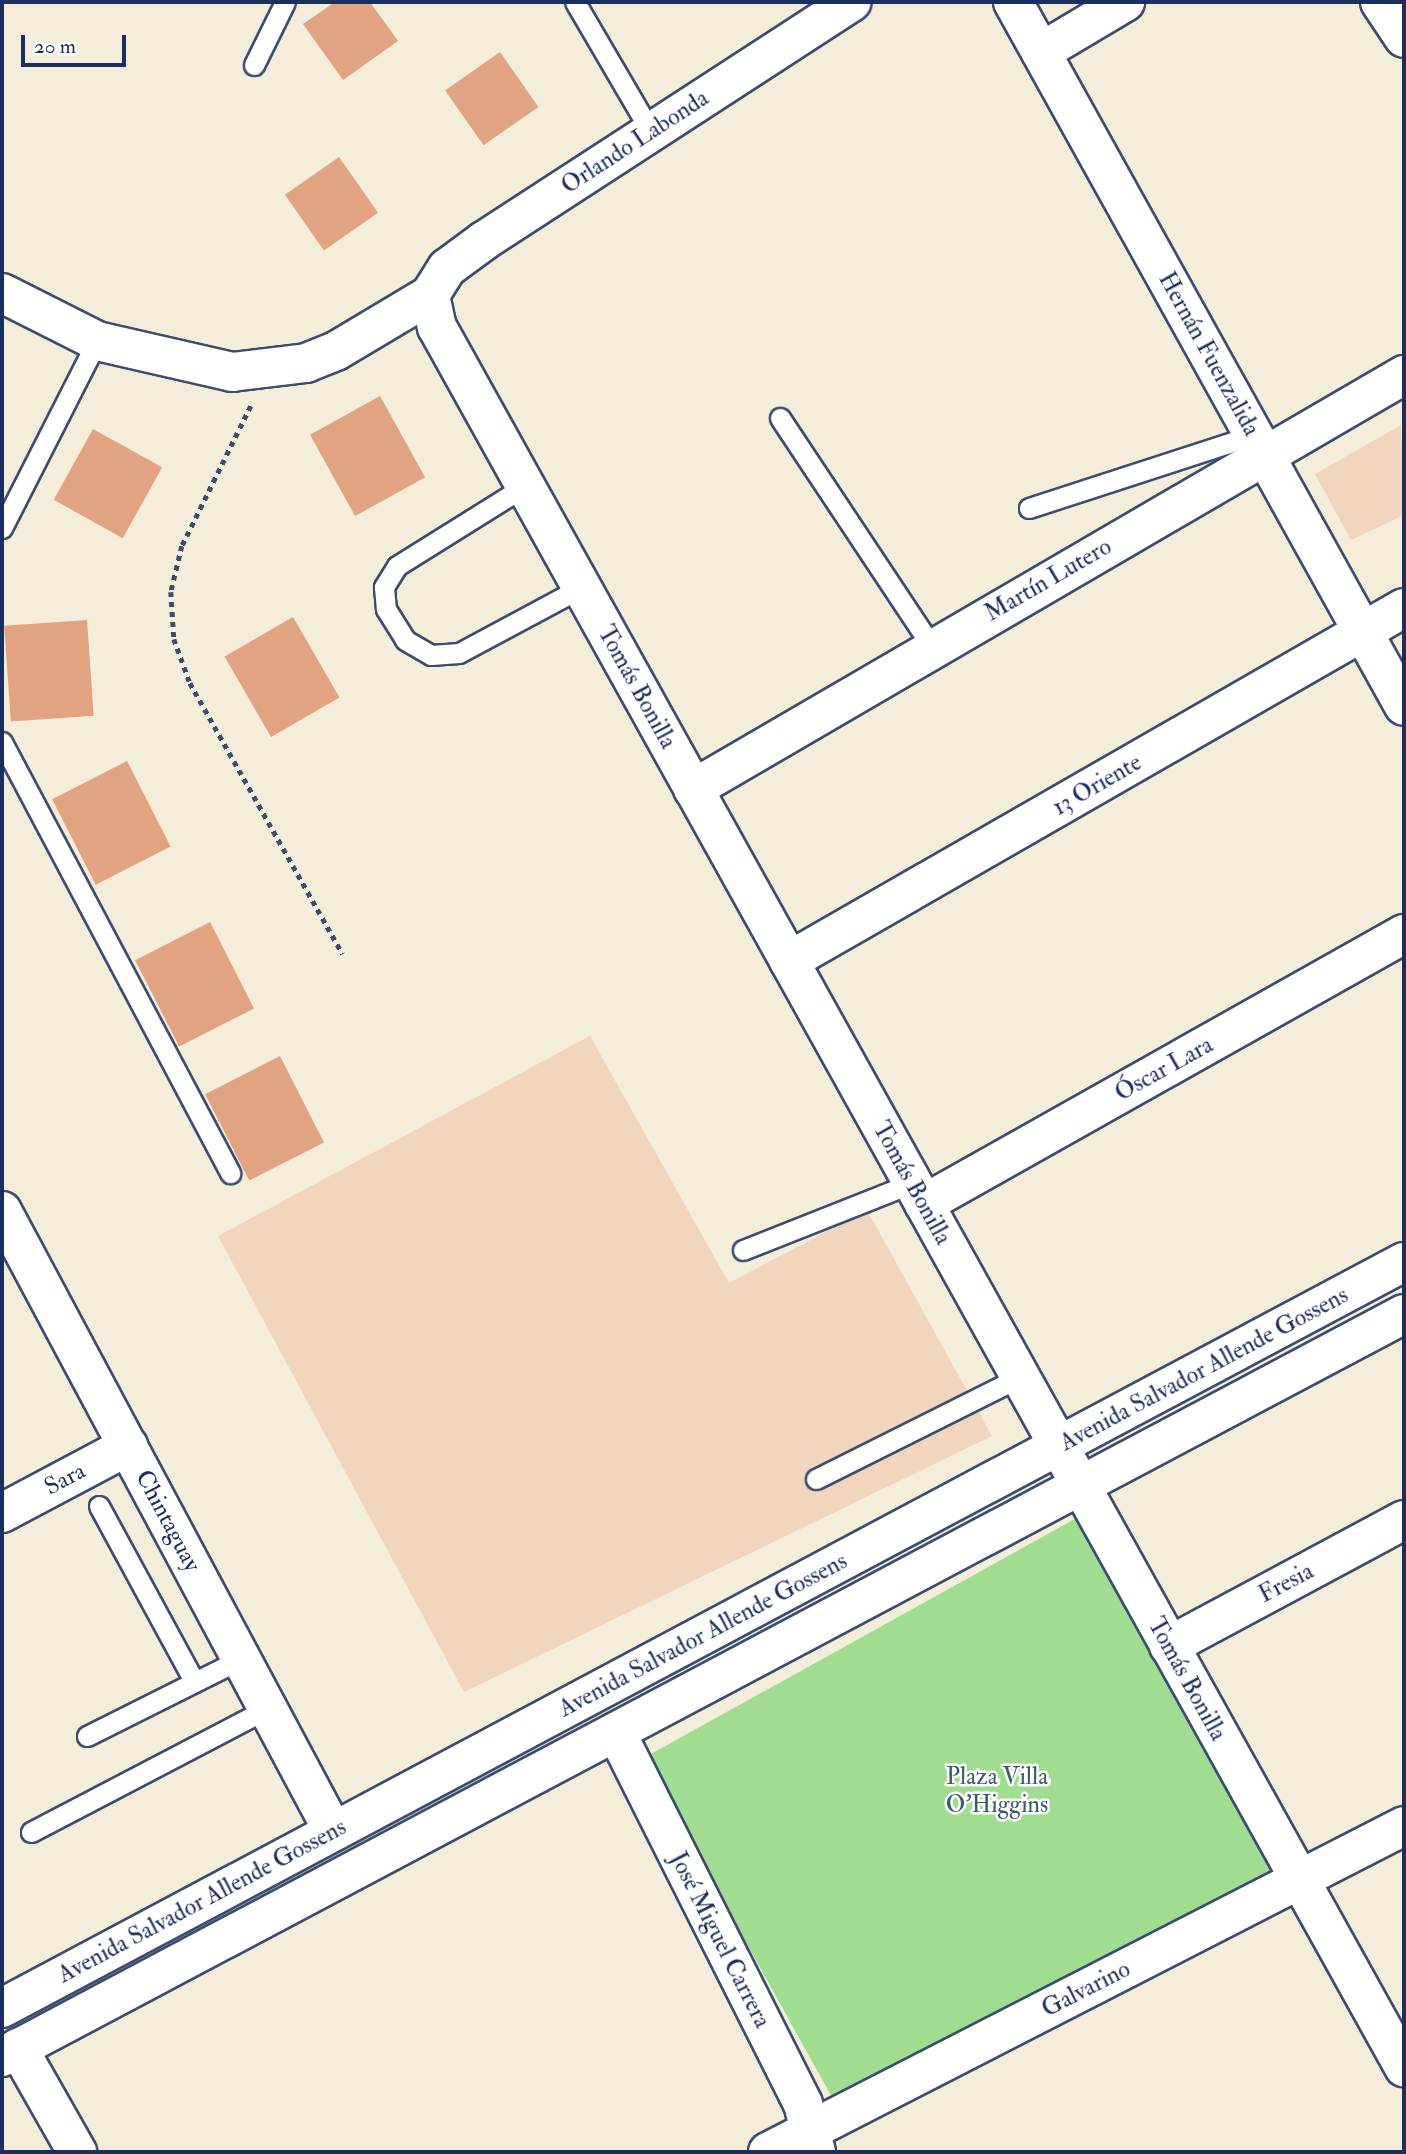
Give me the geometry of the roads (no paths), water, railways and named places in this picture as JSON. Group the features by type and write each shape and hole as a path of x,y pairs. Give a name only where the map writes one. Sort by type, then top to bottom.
{"street":[{"name":"Orlando Labonda","path":"430,295 447,268 475,247 851,2"},
{"name":"Hernán Fuenzalida","path":"1013,2 1404,706"},
{"path":"1041,52 1125,2"},
{"path":"1380,2 1404,38"},
{"path":"2,293 97,341 232,372 269,371 336,351 430,295"},
{"name":"Tomás Bonilla","path":"430,295 437,327 1404,2067"},
{"name":"Martín Lutero","path":"693,789 932,647 1260,445 1404,375"},
{"name":"13 Oriente","path":"789,961 1404,608"},
{"name":"Óscar Lara","path":"918,1194 1404,934"},
{"name":"Chintaguay","path":"2,1211 333,1831"},
{"name":"Avenida Salvador Allende Gossens","path":"2,2008 1404,1262"},
{"name":"Avenida Salvador Allende Gossens","path":"10,2052 1404,1314"},
{"name":"Sara","path":"3,1509 128,1446"},
{"name":"Fresia","path":"1169,1646 1404,1520"},
{"name":"José Miguel Carrera","path":"615,1732 803,2104 813,2142"},
{"name":"Galvarino","path":"768,2152 813,2142 1404,1826"},
{"path":"10,2052 77,2152"}],"lane":[{"path":"254,65 285,2"},
{"path":"575,2 651,132"},
{"path":"2,528 97,341"},
{"path":"780,418 932,647"},
{"path":"1029,508 1260,445"},
{"path":"526,486 397,566 384,587 386,609 405,639 431,655 458,653 582,587"},
{"path":"2,742 230,1173"},
{"path":"743,1250 918,1194"},
{"path":"816,1479 1020,1377"},
{"path":"99,1506 194,1681"},
{"path":"87,1736 241,1659"},
{"path":"31,1832 268,1708"}],"park label":[{"name":"Plaza Villa O'Higgins","path":"997,1791"}]}
